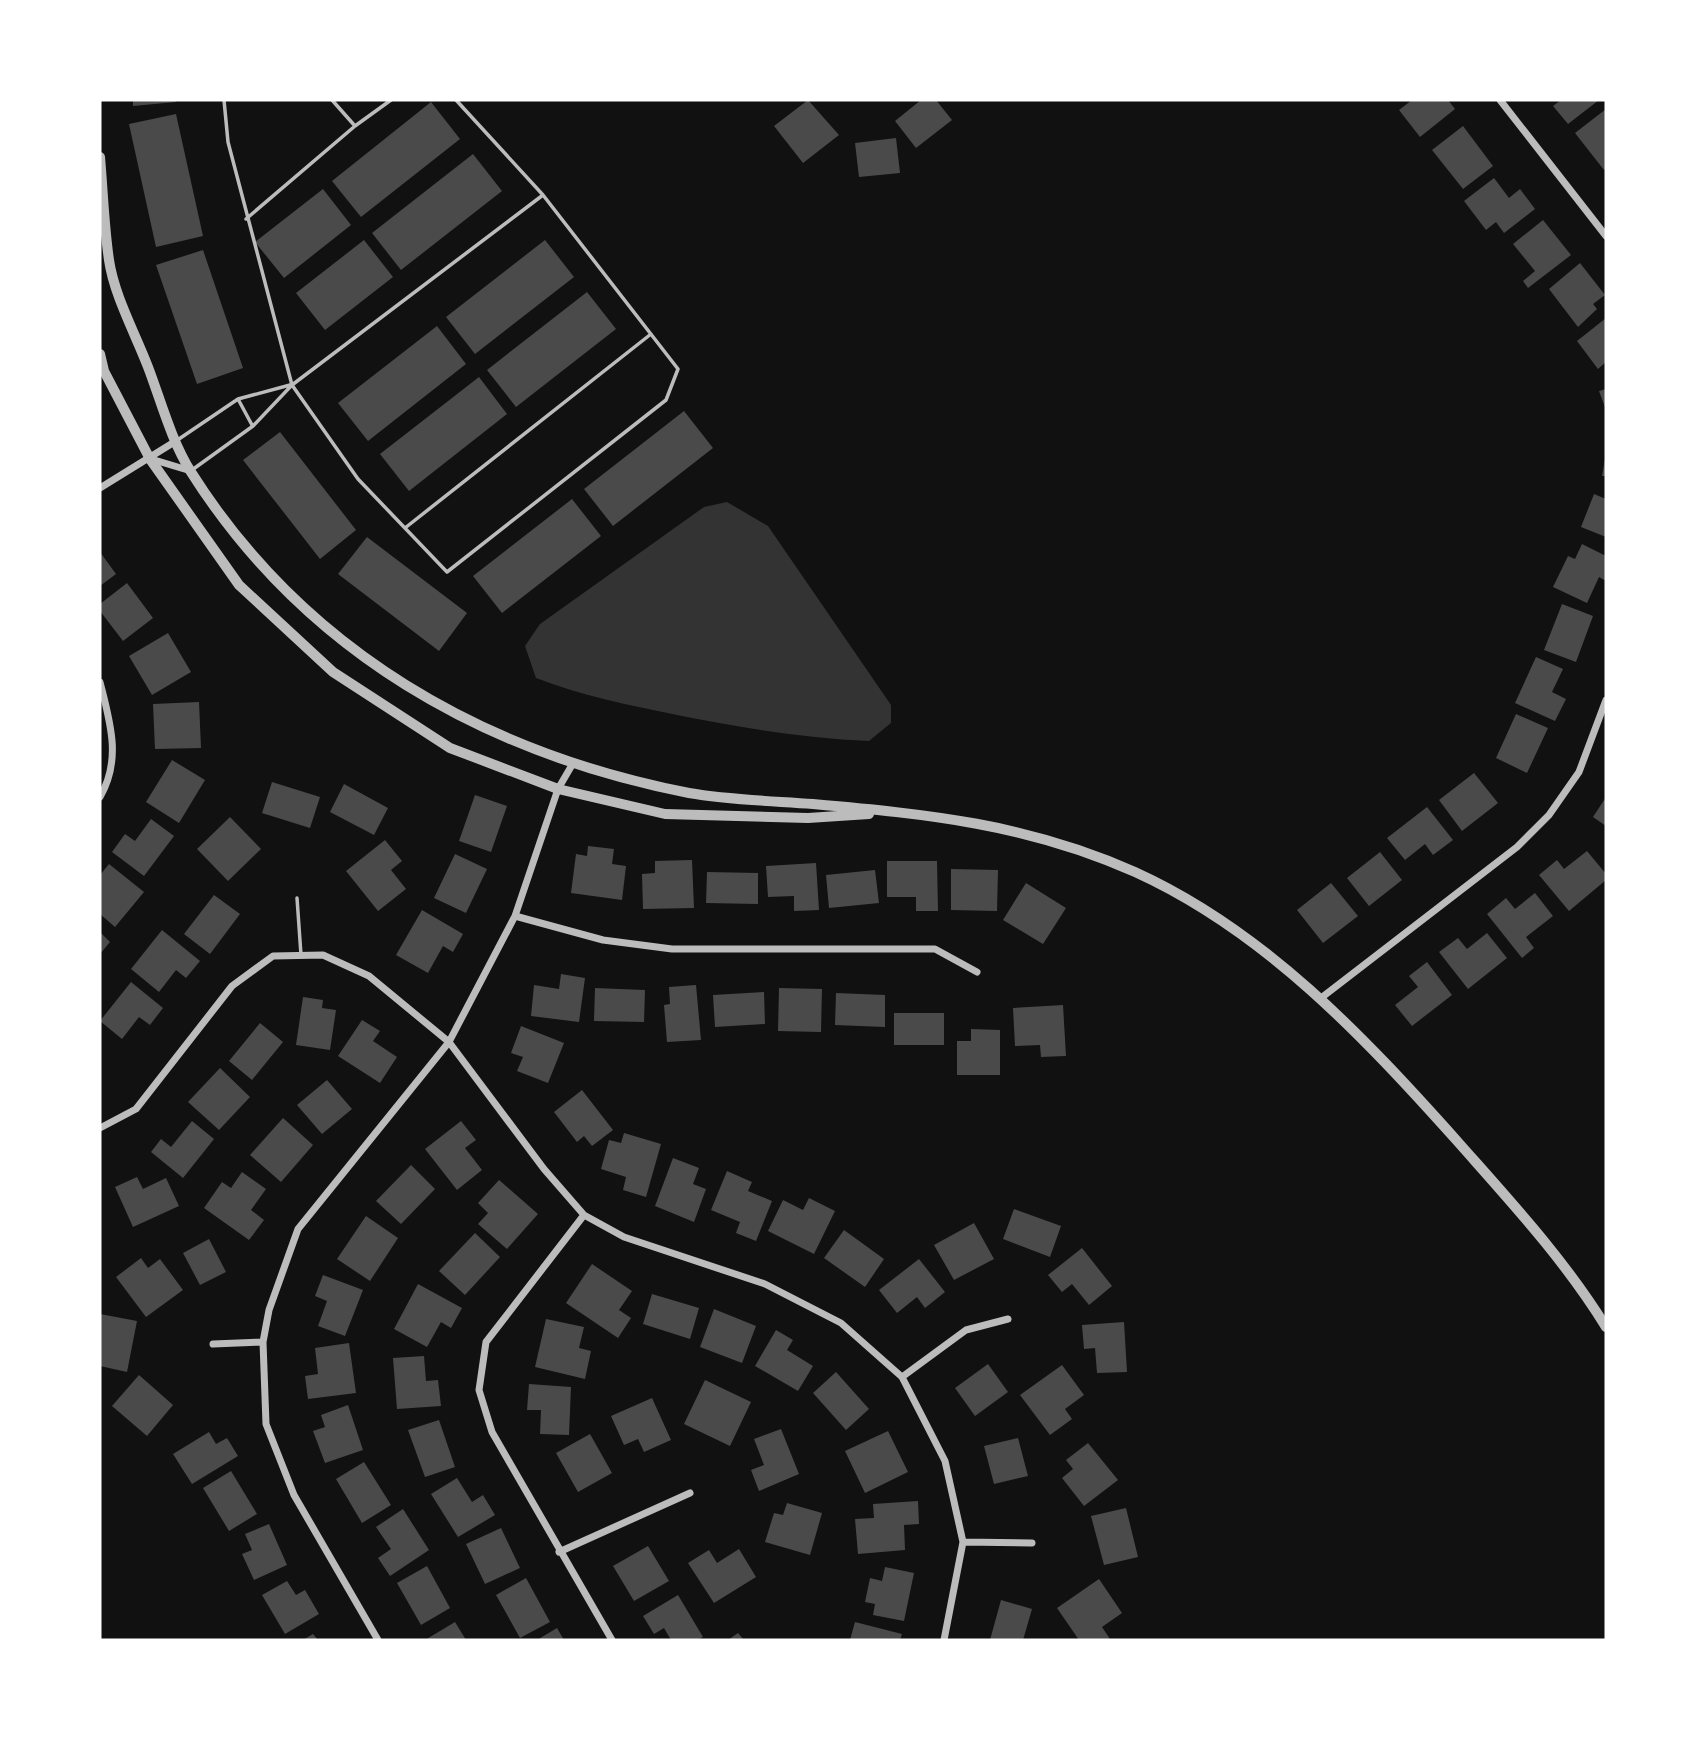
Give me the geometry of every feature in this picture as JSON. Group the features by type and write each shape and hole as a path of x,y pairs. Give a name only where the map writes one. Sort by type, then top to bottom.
{"street":[{"path":"1500,100 1606,236"},
{"path":"100,157 109,265 176,441 191,471 253,554 317,621 422,696 485,730 572,765 694,794 905,812 1020,830 1136,873 1203,908 1273,957 1321,998 1410,1088 1548,1243 1606,1327"},
{"path":"100,354 104,371 150,459 239,585 333,672 450,748 558,789 664,814 808,818 905,812"},
{"path":"100,488 176,441"},
{"path":"150,459 191,471"},
{"path":"100,682 114,735 110,779 100,797"},
{"path":"1321,998 1517,847 1549,815 1579,772 1606,700"},
{"path":"378,1640 294,1495 266,1424 263,1342 269,1310 298,1229 449,1042 515,916 558,789 572,765"},
{"path":"515,916 603,940 673,949 935,949 977,972"},
{"path":"100,1128 136,1109 232,986 273,956 323,955 369,976 449,1042 544,1169 584,1215 624,1237 765,1284 841,1323 902,1377 945,1461 963,1542 944,1640"},
{"path":"584,1215 486,1342 479,1390 492,1432 612,1640"},
{"path":"902,1377 966,1330 1008,1320"},
{"path":"213,1344 263,1342"},
{"path":"559,1552 690,1493"},
{"path":"963,1542 1032,1543"}],"lane":[{"path":"224,100 228,142 246,219 292,385 358,480 447,572 666,400 678,369 542,195 456,100"},
{"path":"332,100 355,126"},
{"path":"246,219 355,126 391,100"},
{"path":"191,471 253,426 292,385 542,195"},
{"path":"405,528 651,334"},
{"path":"176,441 238,399 292,385"},
{"path":"238,399 253,426"},
{"path":"297,898 301,955"}],"shaded area":[{"path":"727,502 768,526 891,705 891,723 869,741 797,735 701,720 606,699 536,678 525,646 540,624 704,507"}],"building":[{"path":"133,100 176,100 176,102 133,106"},
{"path":"808,100 839,135 803,163 774,126"},
{"path":"921,100 936,100 952,120 916,148 895,121"},
{"path":"1412,100 1448,100 1455,109 1420,137 1399,110"},
{"path":"1561,100 1599,100 1568,124 1553,106"},
{"path":"431,102 460,139 361,217 332,181"},
{"path":"1606,109 1606,168 1604,170 1575,133"},
{"path":"176,114 203,236 156,247 129,124"},
{"path":"1463,126 1493,166 1463,189 1432,150"},
{"path":"896,138 900,173 859,177 855,143"},
{"path":"473,154 502,191 401,270 372,233"},
{"path":"1494,178 1509,198 1520,189 1535,209 1504,233 1496,222 1486,230 1464,201"},
{"path":"323,189 351,225 284,278 255,242"},
{"path":"1543,220 1571,255 1528,288 1523,281 1535,271 1513,244"},
{"path":"364,240 393,277 325,330 296,293"},
{"path":"545,240 574,277 475,354 446,317"},
{"path":"203,250 243,368 197,384 156,265"},
{"path":"1580,263 1605,295 1593,304 1597,309 1578,327 1549,289"},
{"path":"587,292 616,329 516,407 487,370"},
{"path":"1606,318 1606,362 1598,369 1577,341"},
{"path":"437,326 466,364 368,441 338,403"},
{"path":"479,377 507,414 409,491 380,454"},
{"path":"1606,389 1606,410 1599,391"},
{"path":"684,411 713,448 613,526 584,489"},
{"path":"280,432 356,530 320,559 243,460"},
{"path":"1605,459 1606,476 1602,476"},
{"path":"1594,494 1606,499 1606,537 1581,527"},
{"path":"572,499 601,536 502,613 473,576"},
{"path":"367,537 467,613 439,651 338,574"},
{"path":"1582,544 1606,556 1606,581 1599,577 1587,603 1553,587 1568,556 1575,559"},
{"path":"100,552 116,574 100,586"},
{"path":"127,583 153,618 123,641 100,611 100,604"},
{"path":"1562,604 1593,616 1576,662 1544,650"},
{"path":"168,633 191,672 152,695 129,656"},
{"path":"1536,657 1563,669 1552,692 1566,699 1555,721 1515,703"},
{"path":"199,702 201,748 155,749 153,704"},
{"path":"1516,714 1548,728 1527,773 1496,758"},
{"path":"172,760 205,780 179,823 146,802"},
{"path":"1474,773 1498,803 1462,831 1439,800"},
{"path":"272,782 320,797 310,828 262,813"},
{"path":"344,784 388,808 374,835 330,812"},
{"path":"475,795 507,806 491,852 459,841"},
{"path":"1606,797 1606,826 1593,817"},
{"path":"1427,807 1453,840 1433,855 1425,844 1405,860 1387,838"},
{"path":"230,817 261,849 228,881 197,849"},
{"path":"151,819 174,836 144,876 112,852 125,834 135,841"},
{"path":"385,840 402,861 391,870 406,889 378,911 346,871"},
{"path":"588,846 614,849 612,864 626,866 622,900 571,893 576,854 587,856"},
{"path":"1587,851 1606,874 1606,880 1569,911 1539,875 1557,860 1564,869"},
{"path":"1380,852 1402,880 1369,906 1347,878"},
{"path":"455,854 487,869 466,913 434,898"},
{"path":"692,860 694,908 643,909 642,874 655,873 655,861"},
{"path":"887,861 937,861 938,911 916,911 916,897 887,897"},
{"path":"816,863 819,910 794,911 794,896 768,897 766,866"},
{"path":"109,864 144,892 115,927 100,914 100,875"},
{"path":"951,869 998,870 997,911 951,910"},
{"path":"875,870 879,903 829,908 826,875"},
{"path":"707,872 758,873 758,904 706,903"},
{"path":"1026,883 1066,908 1043,944 1003,920"},
{"path":"1331,883 1358,916 1323,943 1297,910"},
{"path":"1535,893 1553,916 1526,937 1534,948 1522,958 1487,914 1506,898 1515,909"},
{"path":"214,895 240,914 210,954 184,934"},
{"path":"422,910 463,934 453,952 443,946 428,973 396,955"},
{"path":"162,930 200,961 186,978 176,970 159,992 131,969"},
{"path":"100,932 110,942 100,954"},
{"path":"1487,933 1507,958 1468,989 1439,952 1458,938 1467,949"},
{"path":"1427,962 1452,995 1412,1026 1395,1005 1418,987 1409,976"},
{"path":"561,974 585,978 579,1022 531,1016 534,985 559,989"},
{"path":"131,982 163,1008 150,1025 139,1017 122,1039 100,1021"},
{"path":"696,985 701,1040 667,1042 664,1005 670,1004 669,987"},
{"path":"595,988 645,990 644,1022 594,1021"},
{"path":"779,988 822,989 821,1032 778,1031"},
{"path":"764,992 765,1024 715,1027 713,995"},
{"path":"836,993 885,995 885,1027 835,1025"},
{"path":"303,997 323,1000 322,1008 336,1010 330,1050 296,1045"},
{"path":"1063,1005 1066,1056 1041,1057 1040,1045 1015,1046 1013,1008"},
{"path":"894,1013 944,1013 944,1045 894,1045"},
{"path":"362,1020 380,1031 373,1041 397,1057 380,1083 338,1056"},
{"path":"260,1023 283,1042 252,1080 229,1061"},
{"path":"521,1026 564,1043 548,1083 517,1071 523,1057 511,1053"},
{"path":"971,1029 1000,1030 1000,1075 957,1075 957,1041 971,1041"},
{"path":"220,1068 250,1097 219,1130 188,1102"},
{"path":"327,1080 352,1109 322,1134 297,1105"},
{"path":"582,1090 613,1130 592,1146 584,1136 577,1142 554,1112"},
{"path":"283,1118 313,1145 281,1182 250,1155"},
{"path":"192,1121 214,1139 183,1178 151,1152 161,1139 171,1147"},
{"path":"461,1121 476,1140 465,1148 482,1170 457,1190 425,1149"},
{"path":"624,1133 661,1144 646,1197 623,1190 626,1177 601,1169 609,1140 621,1143"},
{"path":"673,1158 699,1168 693,1184 706,1189 694,1222 655,1206"},
{"path":"411,1165 435,1189 401,1224 376,1201"},
{"path":"727,1171 752,1182 748,1191 772,1201 756,1241 736,1233 740,1222 711,1210"},
{"path":"242,1172 266,1189 251,1210 264,1220 249,1240 204,1208 222,1182 231,1188"},
{"path":"137,1177 143,1189 166,1178 179,1206 133,1227 115,1187"},
{"path":"499,1180 538,1214 507,1249 478,1224 488,1213 478,1203"},
{"path":"809,1198 835,1211 814,1254 768,1231 783,1200 803,1210"},
{"path":"1014,1209 1061,1226 1050,1257 1003,1239"},
{"path":"366,1216 398,1238 370,1281 337,1259"},
{"path":"974,1223 994,1259 954,1280 934,1245"},
{"path":"844,1230 884,1259 865,1287 824,1258"},
{"path":"475,1233 500,1257 465,1295 439,1271"},
{"path":"209,1239 226,1272 200,1285 183,1253"},
{"path":"1082,1248 1112,1286 1089,1305 1072,1284 1062,1292 1048,1275"},
{"path":"141,1258 148,1268 160,1259 183,1290 146,1317 116,1277"},
{"path":"919,1259 945,1292 925,1308 917,1297 897,1313 879,1290"},
{"path":"592,1264 632,1291 619,1310 631,1318 618,1338 566,1303"},
{"path":"323,1275 363,1290 345,1336 318,1326 327,1301 315,1296"},
{"path":"418,1284 462,1308 451,1328 441,1322 427,1347 394,1329"},
{"path":"652,1294 699,1308 690,1339 643,1324"},
{"path":"714,1309 756,1326 742,1363 700,1347"},
{"path":"100,1314 137,1321 127,1372 100,1366"},
{"path":"546,1319 584,1327 579,1348 591,1351 585,1379 535,1367"},
{"path":"1124,1322 1127,1372 1097,1373 1095,1348 1084,1349 1082,1325"},
{"path":"776,1330 793,1340 787,1350 813,1366 798,1391 755,1366"},
{"path":"349,1343 356,1393 308,1399 305,1376 318,1374 315,1348"},
{"path":"424,1356 426,1381 438,1380 441,1406 397,1409 393,1358"},
{"path":"988,1364 1008,1392 975,1416 955,1388"},
{"path":"1062,1365 1084,1395 1065,1409 1072,1419 1050,1435 1020,1395"},
{"path":"836,1372 869,1409 846,1430 813,1393"},
{"path":"139,1375 173,1405 147,1436 112,1406"},
{"path":"705,1380 751,1402 730,1446 684,1424"},
{"path":"529,1384 571,1387 569,1435 540,1434 541,1410 527,1410"},
{"path":"652,1398 671,1440 644,1452 638,1439 624,1445 611,1416"},
{"path":"348,1405 363,1450 325,1463 313,1431 325,1427 321,1415"},
{"path":"439,1420 455,1467 425,1477 408,1430"},
{"path":"781,1429 799,1474 759,1491 751,1470 764,1465 754,1439"},
{"path":"888,1431 908,1472 865,1493 845,1451"},
{"path":"209,1432 216,1444 227,1438 238,1456 192,1484 173,1454"},
{"path":"590,1434 612,1473 578,1492 556,1453"},
{"path":"1018,1438 1028,1476 994,1484 984,1446"},
{"path":"1088,1443 1118,1480 1084,1506 1062,1478 1073,1469 1066,1460"},
{"path":"364,1462 391,1505 362,1523 336,1479"},
{"path":"231,1471 257,1514 229,1531 203,1488"},
{"path":"457,1478 472,1502 483,1495 495,1515 458,1537 431,1494"},
{"path":"918,1501 919,1524 904,1525 905,1550 858,1554 855,1519 874,1518 873,1504"},
{"path":"787,1503 822,1513 810,1555 765,1542 774,1513 783,1515"},
{"path":"1126,1508 1138,1557 1104,1565 1091,1516"},
{"path":"403,1509 429,1550 390,1576 378,1558 391,1549 376,1527"},
{"path":"269,1524 287,1565 254,1580 242,1554 252,1550 245,1534"},
{"path":"501,1528 520,1568 485,1584 466,1544"},
{"path":"648,1546 669,1581 634,1601 613,1566"},
{"path":"739,1549 756,1577 714,1603 688,1563 709,1550 717,1563"},
{"path":"427,1566 450,1608 421,1625 397,1583"},
{"path":"885,1567 914,1573 904,1621 873,1615 875,1604 865,1602 870,1578 882,1581"},
{"path":"526,1578 550,1622 520,1638 496,1595"},
{"path":"1099,1579 1122,1613 1102,1627 1110,1639 1079,1640 1057,1608"},
{"path":"287,1581 296,1595 305,1590 319,1614 285,1634 262,1595"},
{"path":"678,1595 703,1637 697,1640 671,1640 664,1628 654,1634 643,1616"},
{"path":"1001,1600 1032,1609 1023,1640 990,1640"},
{"path":"455,1622 466,1640 425,1640"},
{"path":"855,1622 902,1634 900,1640 850,1640"},
{"path":"557,1628 564,1640 537,1640"},
{"path":"738,1633 744,1640 728,1640"},
{"path":"313,1634 318,1640 303,1640"}]}
